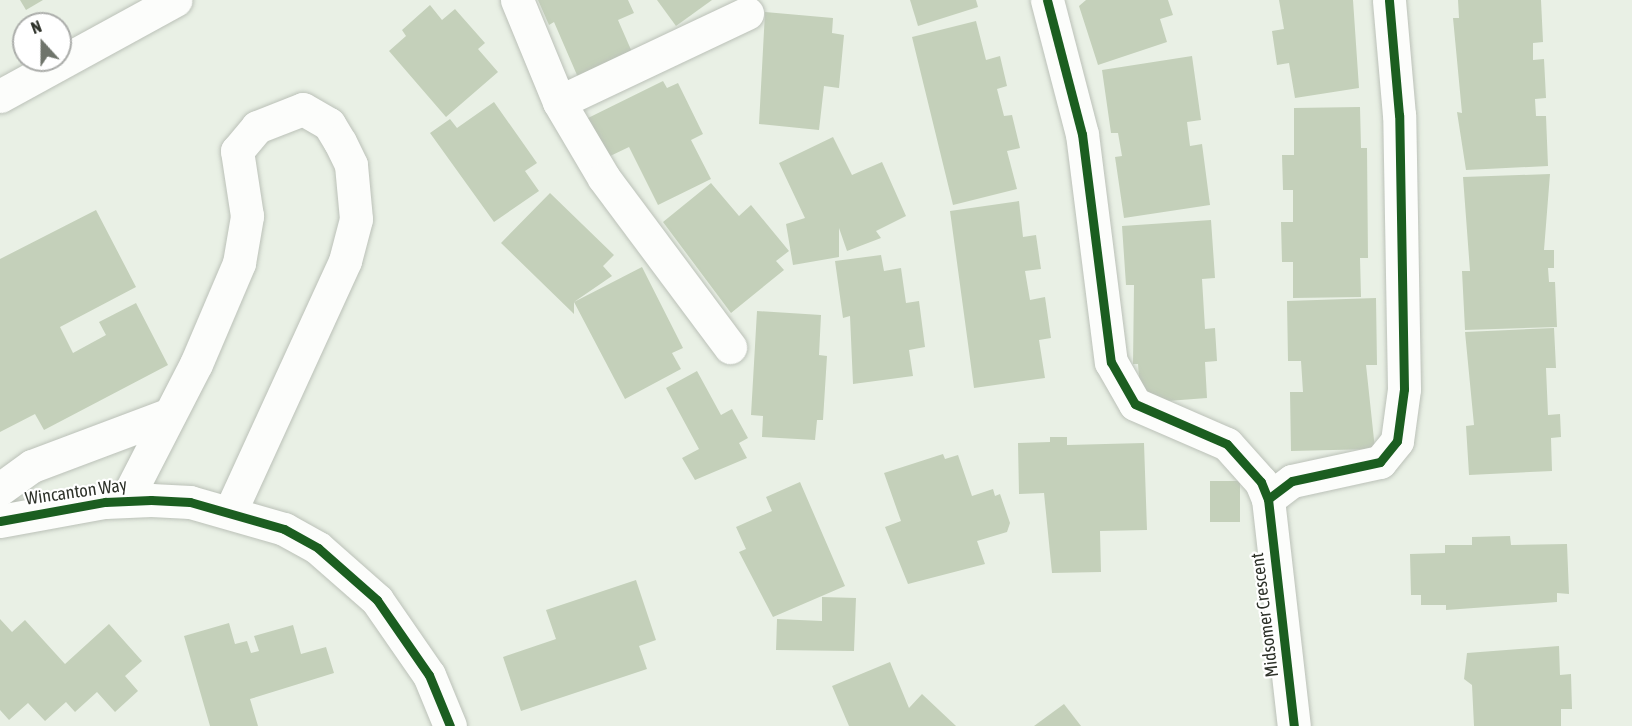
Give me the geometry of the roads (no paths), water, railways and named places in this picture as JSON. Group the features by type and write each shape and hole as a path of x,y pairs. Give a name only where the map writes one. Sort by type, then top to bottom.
{"street":[{"path":"0,96 175,0"},
{"path":"517,0 559,102 604,178 730,348"},
{"path":"1047,0 1082,134 1101,307 1117,380 1136,404 1227,444 1252,468 1268,499 1292,481 1380,462 1397,441 1404,389 1399,115 1389,0"},
{"path":"559,102 747,13"},
{"path":"126,500 170,414 239,263 247,216 237,151 257,127 303,109 316,113 329,124 351,165 356,191 352,238 230,512"},
{"path":"0,489 32,466 170,414"},
{"name":"Midsomer Crescent","path":"1268,499 1294,726"},
{"name":"Wincanton Way","path":"0,521 126,500 190,502 230,512 318,548 370,593 409,641 450,726"}]}
